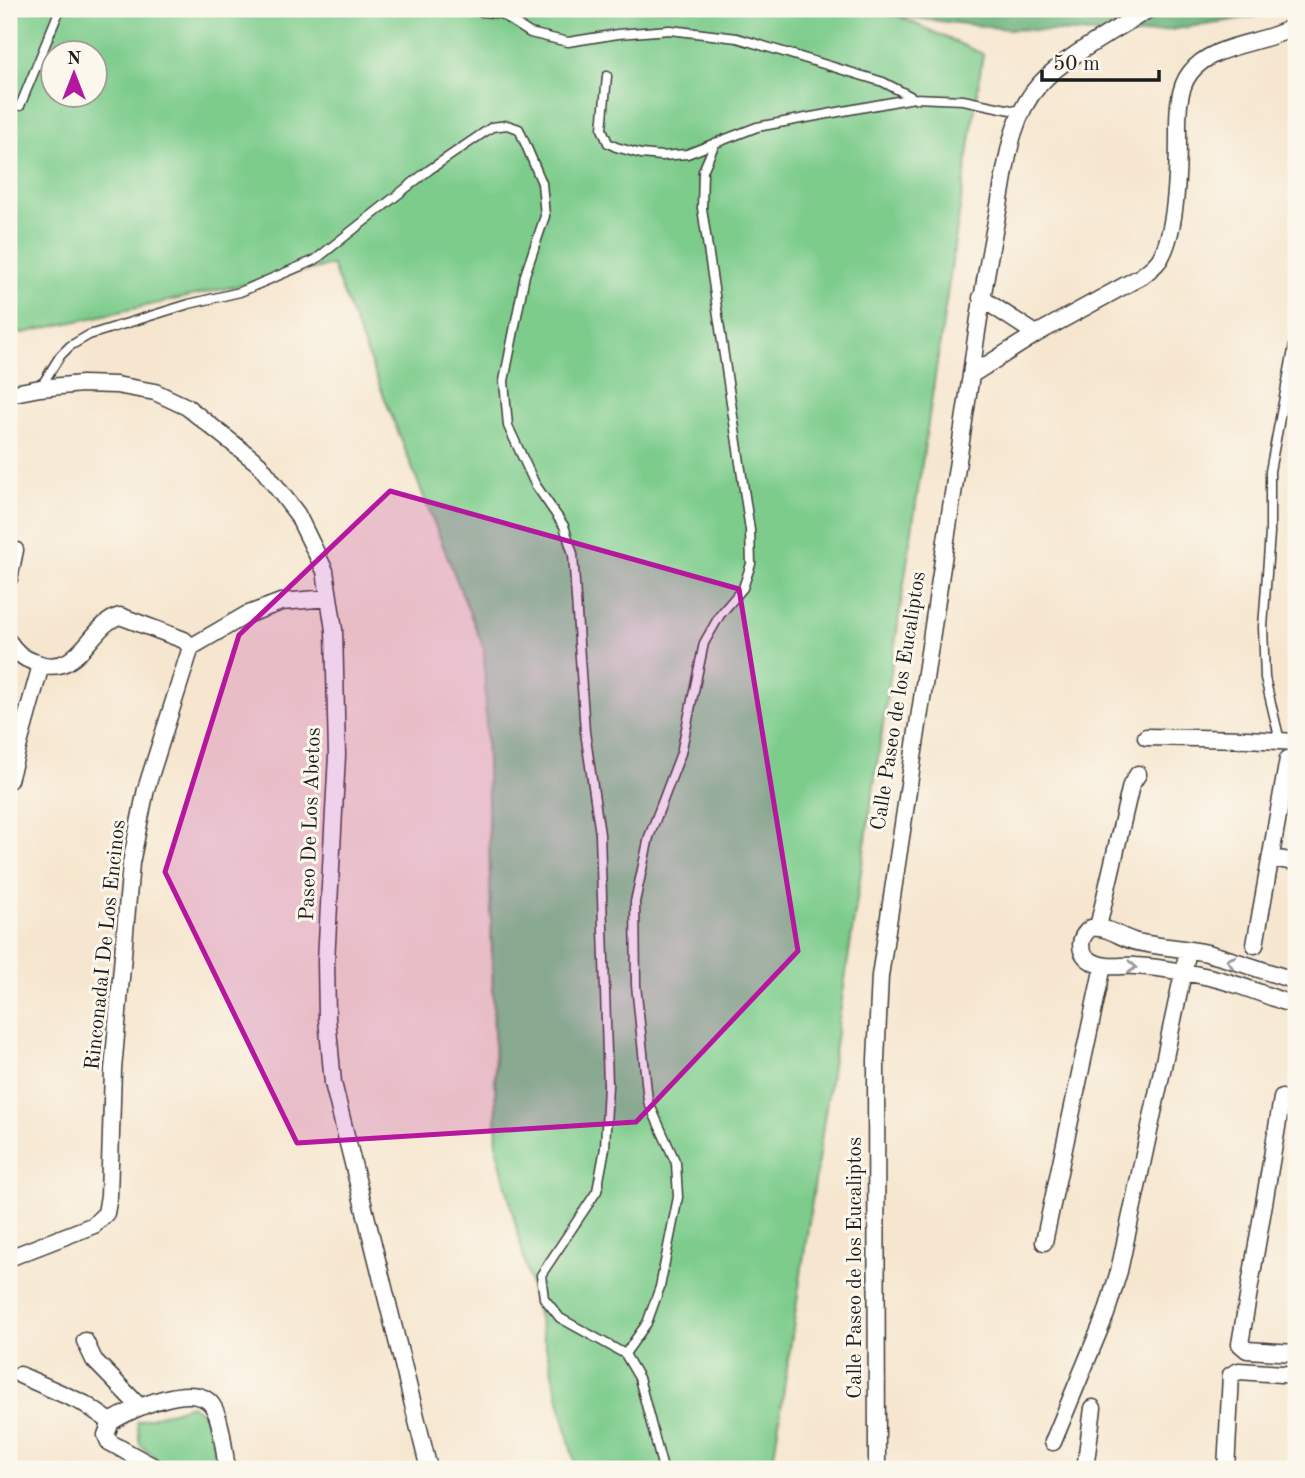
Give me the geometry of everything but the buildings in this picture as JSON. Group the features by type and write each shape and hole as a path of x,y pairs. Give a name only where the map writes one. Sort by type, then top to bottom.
{"street":[{"name":"Calle Paseo de los Eucaliptos","path":"877,1469 876,1060 880,976 981,298 1011,144 1021,112 1039,85 1075,56 1149,9"},
{"path":"971,375 1036,334 1142,276 1155,265 1161,258 1166,242 1174,200 1178,162 1178,104 1189,74 1205,59 1296,25"},
{"path":"981,298 1036,334"},
{"name":"Paseo De Los Abetos","path":"9,394 82,384 117,385 155,392 187,407 259,464 297,514 325,571 334,630 337,755 327,961 327,1017 333,1083 429,1469"},
{"path":"9,579 15,550"},
{"path":"9,642 25,659 41,665 60,664 78,656 106,625 120,616 184,640 191,647 246,615 281,602 329,598"},
{"name":"RinconadaI De Los Encinos","path":"9,1258 94,1226 106,1213 109,1196 113,1070 131,863 146,789 191,647"},
{"path":"9,780 41,665"},
{"path":"1146,737 1288,742"},
{"path":"1255,945 1288,759"},
{"path":"1098,927 1131,785 1138,774"},
{"path":"1271,858 1296,862"},
{"path":"1296,981 1207,953 1124,938 1098,927 1086,932 1080,946 1083,954 1091,961 1103,966 1136,966 1201,975 1296,1006"},
{"path":"1053,1442 1105,1314 1119,1271 1188,950"},
{"path":"1044,1242 1103,966"},
{"path":"1282,1098 1240,1338 1242,1348 1296,1353"},
{"path":"85,1341 94,1360 139,1406"},
{"path":"1226,1469 1230,1381 1234,1373 1296,1375"},
{"path":"20,1375 85,1404 111,1422"},
{"path":"158,1469 109,1442 106,1435 111,1422 139,1406 185,1394 199,1396 211,1403 217,1415 227,1469"},
{"path":"1085,1469 1093,1408"}],"lane":[{"path":"20,106 60,9"},
{"path":"458,9 501,14 530,33 568,42 618,34 670,30 737,38 883,82 914,98"},
{"path":"607,76 602,129 608,143 641,154 662,156 687,154 757,127 914,98 962,100 1021,112"},
{"path":"40,388 60,356 70,346 89,335 189,304 240,292 315,260 429,170 492,127 506,125 519,129 542,183 545,216 525,275 504,381 509,426 535,484 564,526 573,554 586,732 600,834 608,1085 605,1148 597,1191 541,1275 544,1298 561,1318 625,1354 639,1378 663,1469"},
{"path":"625,1354 647,1323 660,1287 678,1196 676,1163 648,1101 636,985 635,902 649,837 681,753 704,643 720,615 743,588 751,564 750,530 702,208 703,171 715,143"},
{"path":"1288,742 1265,678 1263,627 1270,533 1270,471 1296,334"}],"highlighted area":[{"path":"390,491 739,589 798,951 636,1122 297,1143 165,872 239,635"}],"green space":[{"path":"9,9 882,9 983,54 772,1469 576,1469 497,1149 484,649 332,265 9,336"},
{"path":"835,9 1296,10 1138,35 1008,29"},
{"path":"191,1405 208,1416 217,1469 170,1469 140,1445 137,1422"}]}
